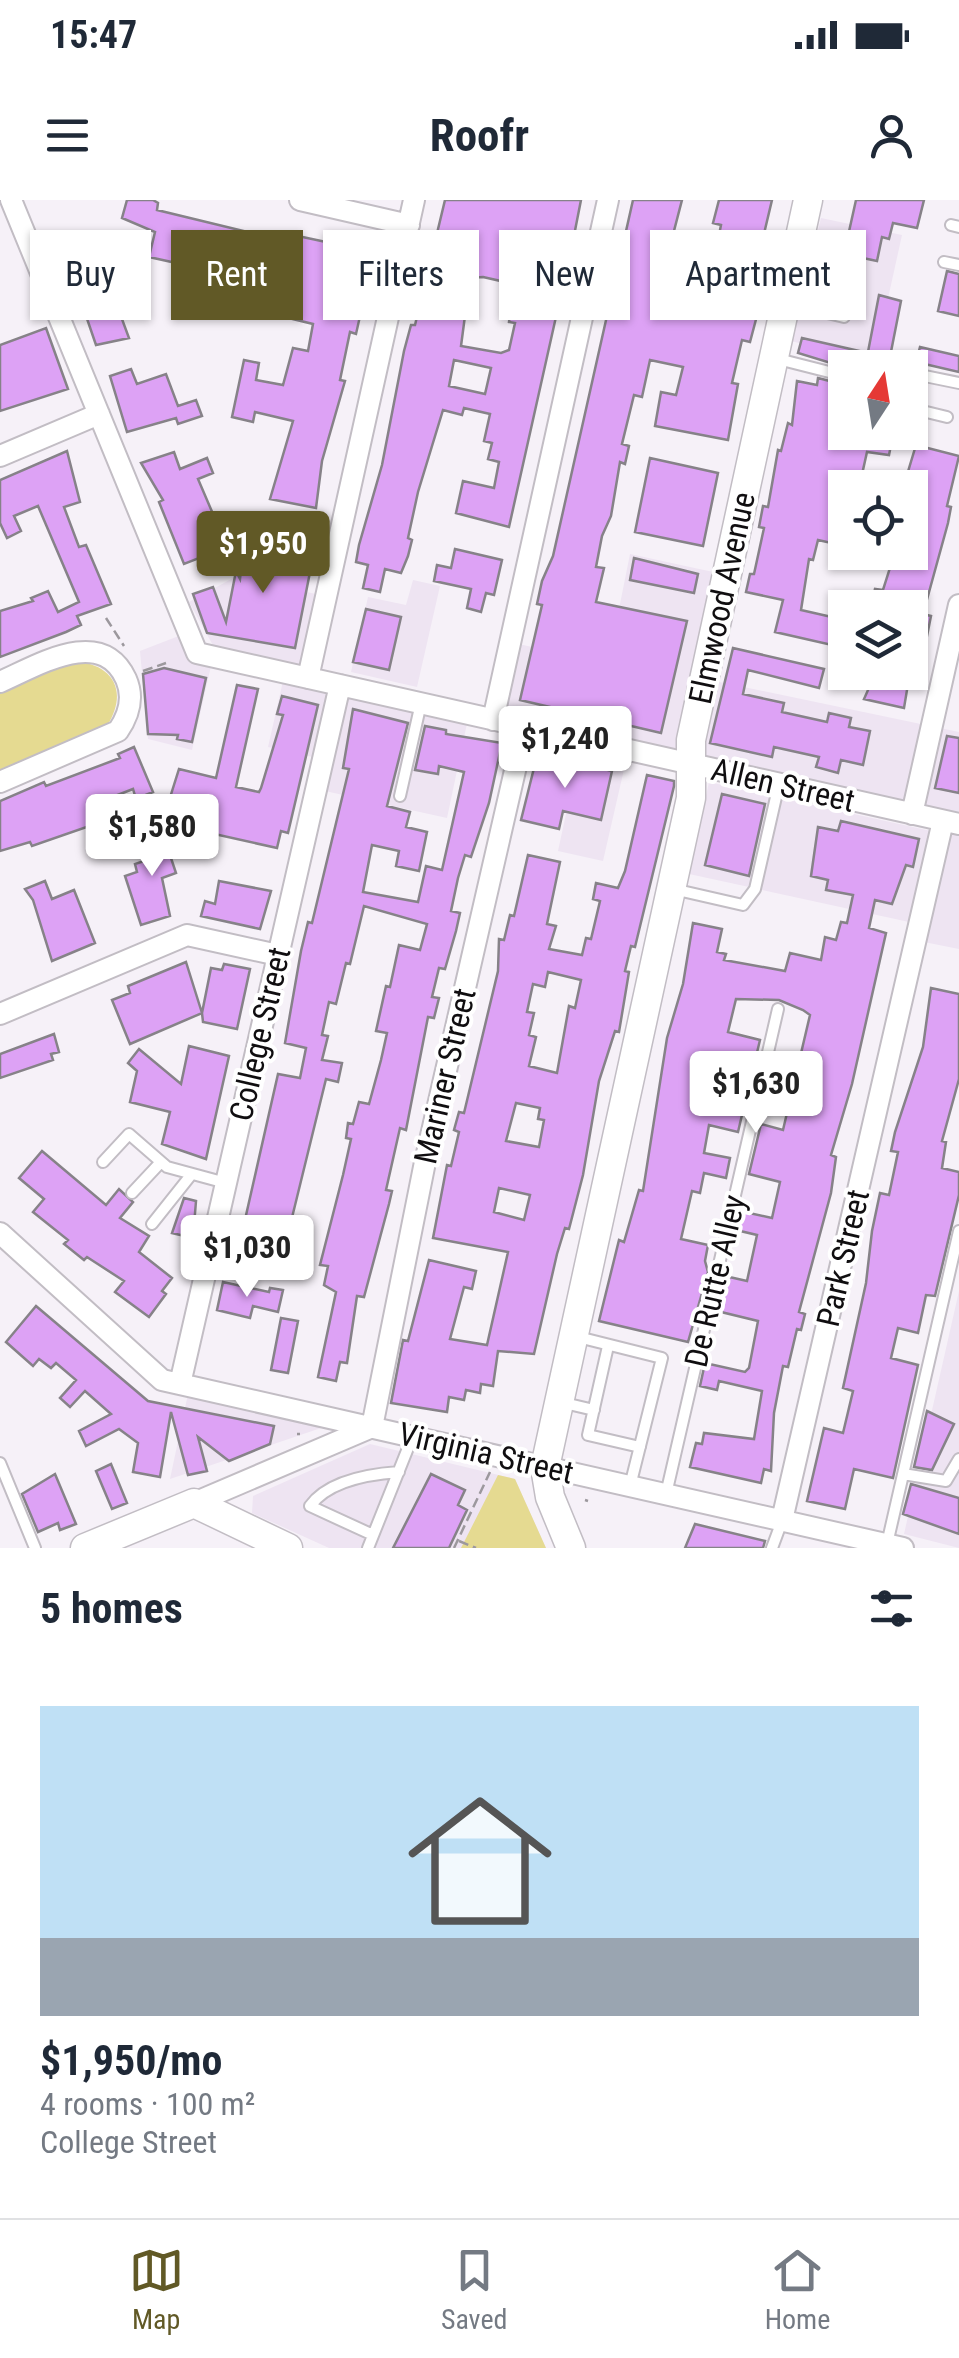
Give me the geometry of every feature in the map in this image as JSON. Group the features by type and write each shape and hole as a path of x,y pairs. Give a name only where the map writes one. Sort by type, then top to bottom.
{"street":[{"path":"0,456 99,414 11,200"},
{"path":"300,200 408,225"},
{"path":"308,678 414,200"},
{"path":"493,720 608,200"},
{"name":"Elmwood Avenue","path":"801,230 808,200"},
{"name":"Elmwood Avenue","path":"545,1466 691,798 691,740 781,320"},
{"name":"Allen Street","path":"99,414 197,653 951,822"},
{"path":"912,814 959,605"},
{"path":"0,682 87,650 110,658 124,676 130,695 128,713 118,731 0,782"},
{"name":"College Street","path":"180,1384 340,685"},
{"name":"Mariner Street","path":"372,1427 425,1162 525,727"},
{"name":"Park Street","path":"782,1520 951,822"},
{"path":"0,1014 187,935 278,955"},
{"path":"0,1233 162,1380 372,1427"},
{"name":"Virginia Street","path":"84,1548 372,1427 782,1520 824,1539 895,1546"},
{"path":"545,1466 550,1498 570,1548"},
{"path":"194,1503 288,1548"}],"lane":[{"path":"944,262 959,265"},
{"path":"773,358 828,372"},
{"path":"928,377 959,384"},
{"path":"928,412 947,417"},
{"path":"400,796 421,703"},
{"path":"672,888 743,905 755,889 779,784"},
{"name":"De Rutte Alley","path":"666,1494 778,1009"},
{"path":"104,1162 129,1134 161,1162 192,1176 226,1183"},
{"path":"132,1194 161,1162"},
{"path":"152,1224 192,1176"},
{"path":"895,1546 903,1474 958,1239"},
{"path":"574,1336 662,1358 630,1486"},
{"path":"608,1346 588,1435 640,1446"},
{"path":"559,1402 594,1410"},
{"path":"368,1548 412,1436"},
{"path":"903,1474 946,1481 959,1458"},
{"path":"0,1463 35,1548"},
{"path":"373,1536 310,1506 318,1496 369,1474 399,1472"},
{"path":"772,1548 782,1520"}],"path":[{"path":"137,673 166,663"},
{"path":"454,1548 490,1472"},
{"path":"458,1541 476,1548"}],"shaded area":[{"path":"821,218 902,235 877,350 828,350 791,341 796,320 866,320 866,230 818,230"},
{"path":"630,554 727,575 692,765 493,720 510,642 572,656 615,629"},
{"path":"235,577 316,594 300,667 215,649 189,602"},
{"path":"413,580 440,586 417,687 351,672 368,597 406,605"},
{"path":"189,632 213,657 192,750 148,739 140,651"},
{"path":"72,661 97,667 113,680 117,701 107,726 0,770 0,690"},
{"path":"710,680 959,732 959,816 694,756"},
{"path":"283,681 323,690 329,698 317,758 268,747"},
{"path":"340,685 469,714 447,818 316,789"},
{"path":"579,754 625,765 603,861 558,851"},
{"path":"709,782 931,831 909,922 689,874"},
{"path":"949,822 959,824 959,949 924,942"},
{"path":"959,1291 959,1548 904,1534"},
{"path":"188,1394 321,1428 170,1479"},
{"path":"370,1444 515,1479 546,1548 329,1548 252,1513 253,1496"},
{"path":"498,1475 515,1479 546,1548 461,1548"}],"building":[{"path":"127,200 153,200 158,203 157,210 240,230 171,230 171,262 151,257 155,232 122,218"},
{"path":"445,200 581,200 575,230 499,230 499,281 479,277 479,230 438,230"},
{"path":"633,200 682,200 674,230 650,230 650,320 756,320 750,342 742,340 732,383 738,384 728,440 655,426 661,392 676,395 683,367 650,360 642,397 634,395 622,444 629,446 625,464 620,462 611,516 602,536 596,567 604,568 596,602 687,621 661,733 520,700 542,605 537,604 542,581 553,556 606,320 630,320 630,230 626,230"},
{"path":"719,200 772,200 765,230 720,230 721,225 713,223"},
{"path":"856,200 924,200 917,228 893,223 889,239 882,237 877,261 866,259 866,230 849,230"},
{"path":"303,237 323,241 323,320 359,320 356,334 350,332 340,380 345,381 322,461 316,508 270,499 293,421 255,412 253,422 232,417 244,360 259,363 256,380 283,385 293,348 308,351 313,324 297,320 303,320"},
{"path":"947,271 959,274 959,316 938,311"},
{"path":"879,295 901,301 891,350 868,350"},
{"path":"87,320 122,320 129,338 96,345"},
{"path":"416,320 464,320 461,346 501,353 509,350 515,323 509,320 555,320 509,527 456,513 463,481 494,488 499,462 488,459 492,443 484,441 490,414 464,408 462,415 443,410 418,492 408,556 401,573 385,569 380,592 363,588 368,565 356,562 382,465 411,325","holes":["454,360 491,368 485,394 449,386"]},
{"path":"46,328 68,389 0,411 0,345"},
{"path":"802,338 855,350 828,350 828,362 798,353"},
{"path":"920,347 959,356 959,372 928,365 928,350 919,350"},
{"path":"131,369 137,384 166,374 178,406 196,400 202,416 178,424 176,418 127,432 110,376"},
{"path":"818,378 828,381 828,450 890,450 889,455 867,452 863,470 828,470 828,542 818,540 813,560 809,559 801,610 828,616 828,644 775,632 783,600 746,592 750,574 754,574 764,528 759,527 763,506 768,507 778,450 781,451 788,423 792,425 797,381 817,385"},
{"path":"928,448 959,456 947,506 951,507 948,523 928,596 928,590 883,590 889,570 928,570 928,470 908,470 914,450"},
{"path":"67,451 80,502 64,507 79,547 86,545 111,604 77,616 81,625 0,657 0,611 33,601 31,598 48,591 58,612 79,602 38,506 14,516 21,531 7,538 0,523 0,480"},
{"path":"174,452 180,469 207,458 213,473 198,479 225,542 225,548 184,564 159,502 163,500 141,463"},
{"path":"650,458 718,473 703,546 635,532"},
{"path":"251,525 291,533 287,552 313,557 295,648 207,633 193,594 213,587 226,622 236,571 240,579 241,570 260,574 266,545 248,541"},
{"path":"455,549 502,560 494,595 486,593 481,612 467,608 471,589 434,581 437,565 451,568"},
{"path":"634,558 698,574 694,593 630,580"},
{"path":"366,609 401,617 389,670 353,662"},
{"path":"733,648 824,669 819,688 748,670 743,694 784,703 782,712 827,722 829,713 851,718 849,727 870,731 863,765 841,760 838,773 816,767 819,757 774,747 772,757 710,743"},
{"path":"164,668 206,678 192,742 177,739 178,735 148,734 143,674"},
{"path":"237,685 258,689 236,787 259,792 283,715 277,714 282,696 318,705 288,833 281,831 277,848 210,833 207,845 180,840 184,822 210,814 168,804 179,769 216,778"},
{"path":"868,690 907,690 904,708 864,699"},
{"path":"353,709 408,723 387,806 410,812 406,827 427,832 419,871 396,866 399,851 372,845 363,892 418,902 426,866 442,870 464,772 439,766 438,774 415,770 425,726 446,730 446,734 502,743 489,803 471,857 465,855 458,878 451,911 460,913 456,931 445,969 439,968 432,997 439,998 434,1018 428,1017 406,1130 400,1128 386,1190 392,1191 389,1204 364,1297 357,1296 347,1363 340,1362 336,1381 318,1377 336,1292 324,1285 328,1266 320,1265 351,1139 346,1138 348,1123 353,1124 359,1102 369,1104 387,1033 376,1031 399,945 420,950 427,924 364,906 350,964 346,963 336,1004 329,1002 322,1035 328,1036 322,1060 342,1063 338,1082 326,1079 287,1238 242,1233 278,1074 300,1078 306,1048 285,1043 301,951 308,922 312,923 349,769 343,768"},
{"path":"947,736 959,738 959,793 935,788"},
{"path":"134,747 153,792 136,799 133,789 97,803 104,821 32,846 30,842 0,851 0,801 44,782 46,786 120,758 118,754"},
{"path":"538,752 612,771 601,820 563,811 559,829 521,820"},
{"path":"647,775 674,781 635,947 631,946 625,971 629,972 619,1032 615,1031 599,1081 583,1175 569,1229 565,1228 557,1254 534,1354 498,1351 493,1386 481,1384 480,1393 466,1390 464,1400 449,1397 447,1412 391,1403 403,1340 408,1341 429,1260 476,1271 472,1289 464,1287 450,1339 487,1345 508,1252 433,1238 447,1165 451,1166 459,1132 454,1130 459,1112 464,1113 498,971 499,939 504,940 510,915 514,916 528,855 560,862 547,924 556,926 549,949 582,955 586,938 591,939 600,901 593,899 596,883 618,888","holes":["548,972 581,980 575,1008 569,1006 557,1073 529,1066 536,1037 529,1035 534,1013 527,1012 533,984 545,987","516,1103 540,1108 538,1119 544,1120 539,1147 506,1141","499,1188 530,1195 524,1220 494,1212"]},
{"path":"722,794 765,804 749,876 705,865"},
{"path":"841,821 919,839 913,867 906,865 892,904 875,900 869,928 886,933 852,1084 831,1155 836,1157 831,1193 799,1312 805,1314 801,1330 797,1329 788,1367 783,1366 774,1413 771,1471 764,1469 761,1483 690,1467 696,1443 702,1444 704,1433 754,1439 762,1391 719,1381 717,1390 700,1386 705,1363 745,1372 749,1368 758,1321 717,1311 725,1276 747,1281 757,1235 736,1230 740,1211 772,1218 780,1182 749,1174 761,1124 783,1130 810,1015 803,1010 779,1000 736,999 728,1032 760,1040 755,1061 720,1053 714,1077 749,1085 738,1132 709,1125 704,1153 730,1158 726,1178 704,1173 700,1193 692,1191 681,1239 708,1245 708,1272 688,1342 599,1321 619,1240 624,1242 639,1190 643,1191 667,1038 683,984 693,923 722,929 717,952 726,954 724,960 785,971 790,953 821,960 825,937 836,940 841,922 847,923 853,895 826,890 828,880 811,876 818,827 838,831"},
{"path":"162,831 176,873 162,878 170,916 141,925 125,876 137,872 135,864 147,860 139,837"},
{"path":"45,881 52,899 74,890 95,943 52,961 33,900 25,889"},
{"path":"219,881 271,891 260,929 201,916 205,901 215,904"},
{"path":"186,962 202,1013 130,1044 112,1000 130,993 128,986"},
{"path":"224,964 250,969 237,1029 203,1022 211,968 222,970"},
{"path":"931,988 959,994 959,1079 942,1141 946,1142 942,1168 959,1172 959,1195 935,1296 926,1295 918,1333 898,1328 891,1358 918,1365 893,1478 854,1469 845,1509 807,1501 824,1428 843,1433 853,1391 843,1388 866,1283 872,1231 880,1193 889,1195 898,1152 891,1151 923,1047"},
{"path":"54,1034 59,1052 51,1054 53,1060 0,1078 0,1054"},
{"path":"189,1046 229,1056 206,1159 162,1144 170,1112 130,1102 137,1071 128,1063 139,1049 181,1084"},
{"path":"42,1151 106,1205 119,1189 133,1202 120,1218 149,1236 139,1252 172,1278 149,1317 115,1292 124,1281 87,1257 84,1260 64,1244 68,1240 33,1212 44,1199 19,1178"},
{"path":"184,1198 196,1201 193,1238 172,1233"},
{"path":"223,1282 269,1292 270,1288 283,1290 278,1312 253,1306 250,1318 217,1310"},
{"path":"36,1306 148,1401 274,1426 270,1444 229,1461 198,1437 207,1471 188,1475 171,1412 160,1477 133,1472 138,1443 119,1429 86,1446 79,1431 111,1414 85,1391 70,1407 60,1398 76,1380 56,1363 51,1368 39,1359 33,1366 6,1342"},
{"path":"281,1318 298,1321 288,1373 271,1370"},
{"path":"927,1411 954,1424 932,1470 914,1467"},
{"path":"111,1464 127,1503 112,1509 96,1471"},
{"path":"55,1474 76,1524 60,1530 58,1523 38,1532 22,1494"},
{"path":"431,1474 465,1490 458,1505 467,1510 449,1548 393,1548"},
{"path":"911,1484 959,1498 959,1534 903,1514"},
{"path":"695,1524 765,1541 763,1548 685,1548"}]}
